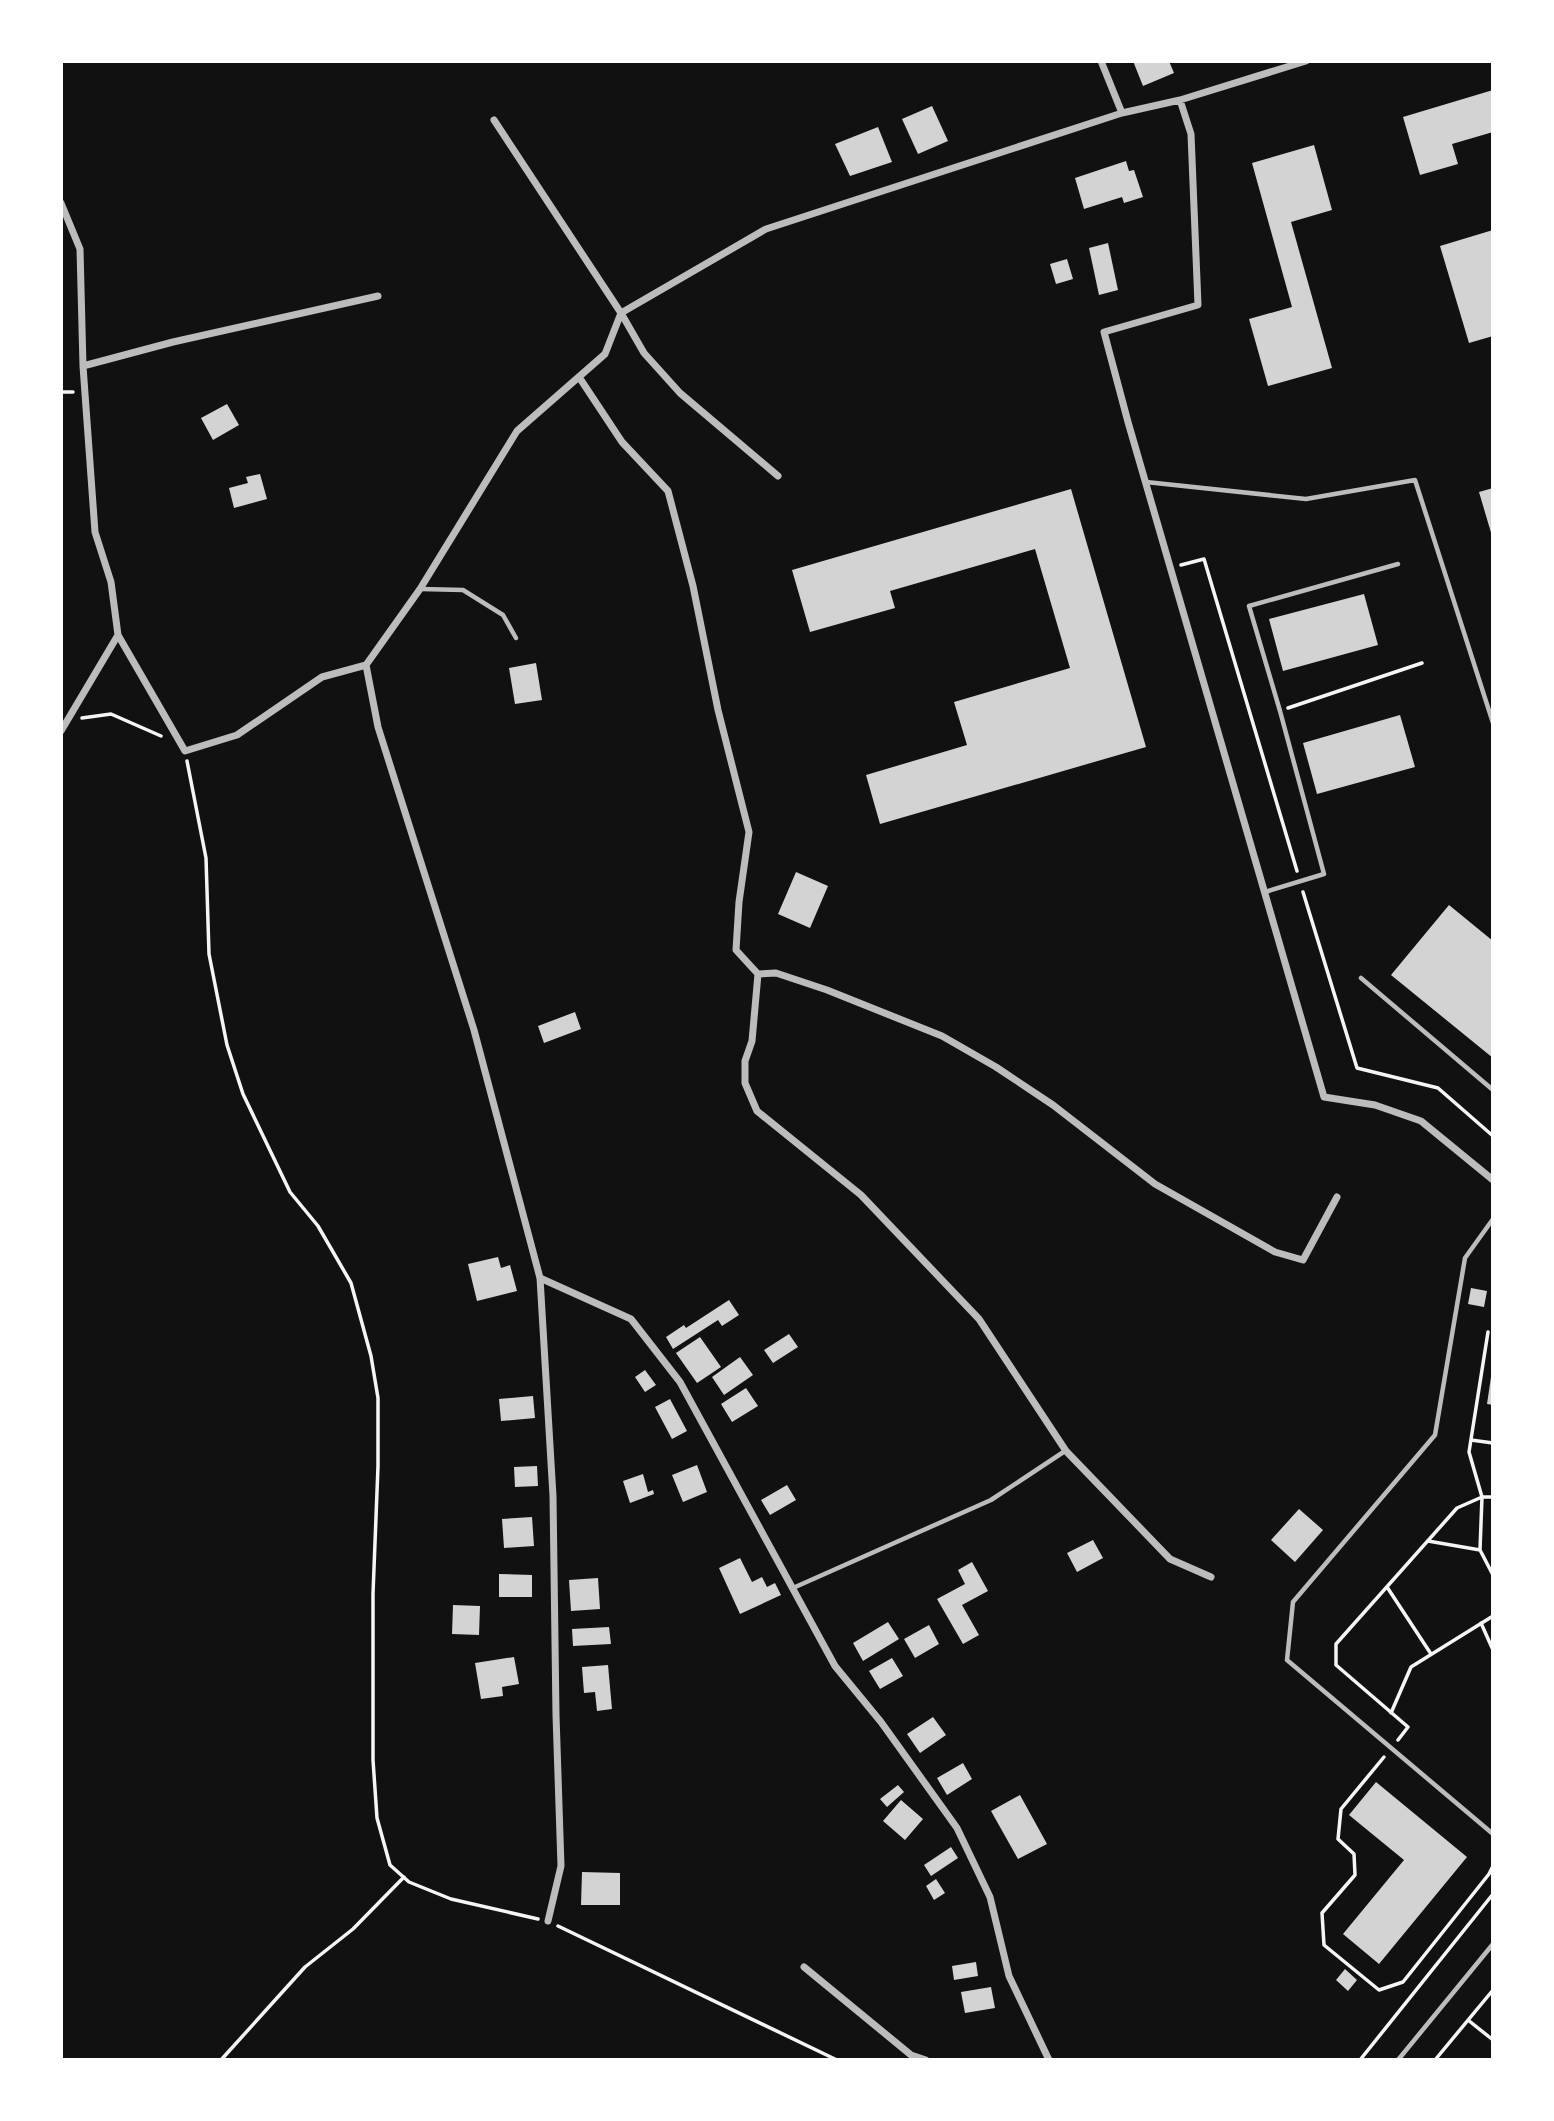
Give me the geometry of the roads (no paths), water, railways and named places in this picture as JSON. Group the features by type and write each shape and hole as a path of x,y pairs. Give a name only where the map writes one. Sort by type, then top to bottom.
{"street":[{"path":"1101,61 1122,113"},
{"path":"61,203 80,249 83,366 95,532 111,582 118,635 185,751 237,735 322,677 366,665 420,589 517,431 605,354 621,313 766,229 1122,113 1180,100 1306,61"},
{"path":"1180,100 1191,134 1198,305 1104,332 1324,1097 1375,1105 1422,1121 1493,1180"},
{"path":"494,120 621,313 644,353 680,393 778,476"},
{"path":"83,366 173,342 378,296"},
{"path":"579,377 622,442 668,491 693,586 718,710 749,832 739,902 736,950 758,974 752,1041 745,1061 745,1083 757,1111 862,1195 979,1319 1066,1451 1170,1559 1211,1577"},
{"path":"61,731 118,635"},
{"path":"366,665 378,727 474,1030 540,1278 553,1496 561,1866 548,1921"},
{"path":"758,974 776,972 942,1036 996,1067 1053,1105 1155,1184 1275,1252 1303,1260 1337,1197"},
{"path":"540,1278 631,1319 680,1382 835,1666 881,1722 957,1828 990,1897 1009,1976 1049,2060"},
{"path":"804,1967 911,2055 926,2060"}],"lane":[{"path":"1146,482 1306,499 1415,480 1493,723"},
{"path":"1265,892 1324,874 1249,606 1398,564"},
{"path":"420,589 463,590 503,615 516,638"},
{"path":"1361,978 1493,1090"},
{"path":"1493,1219 1465,1258 1435,1435 1293,1602 1287,1660 1493,1834"},
{"path":"793,1588 991,1500 1066,1451"},
{"path":"1398,2060 1493,1944"}]}
